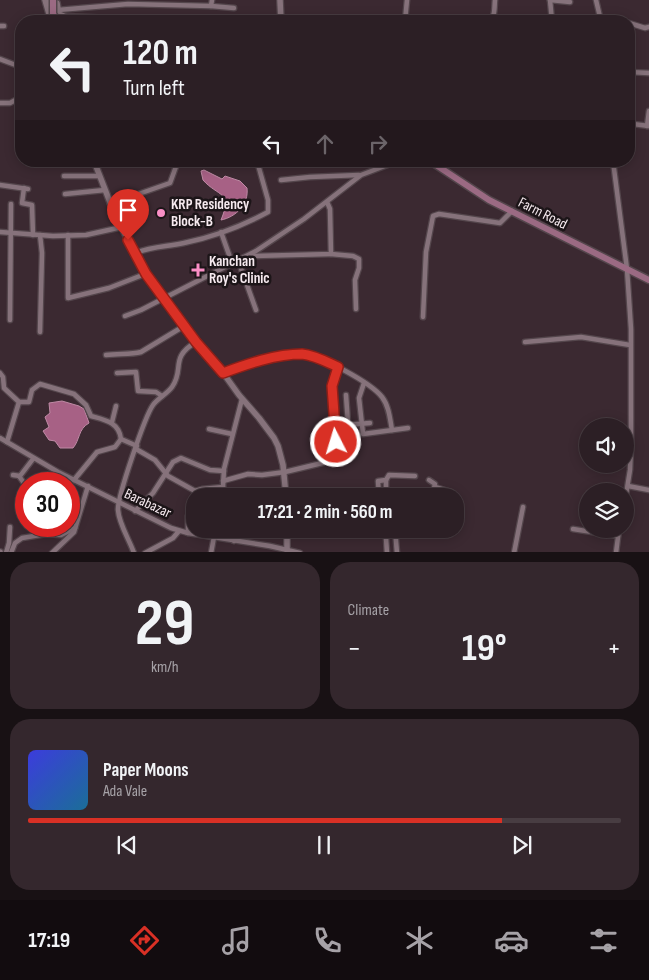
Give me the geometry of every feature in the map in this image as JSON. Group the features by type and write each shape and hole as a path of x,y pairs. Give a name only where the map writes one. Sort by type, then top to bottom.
{"main road":[{"path":"52,1 54,15"},
{"name":"Farm Road","path":"439,167 489,200 649,280"}],"street":[{"path":"211,6 212,0"},
{"path":"280,0 281,15"},
{"path":"406,15 408,0"},
{"path":"494,15 495,0"},
{"path":"551,15 550,0 570,2"},
{"path":"596,0 600,15"},
{"path":"52,1 60,15"},
{"path":"51,15 52,1"},
{"path":"58,10 128,4 234,8"},
{"path":"635,25 645,28 649,27"},
{"path":"0,59 15,65"},
{"path":"635,72 649,73"},
{"path":"0,103 10,103 15,100"},
{"path":"635,124 648,126 649,110"},
{"path":"96,167 110,204 146,274 196,342 274,438 281,456 285,488"},
{"path":"110,204 170,183 176,167"},
{"path":"135,253 151,247 184,243 221,232 268,212 268,200 259,167"},
{"path":"125,316 164,299 247,256 280,236 361,175 382,167"},
{"path":"614,167 626,269 630,345 631,447 628,483"},
{"path":"281,180 361,175"},
{"path":"64,176 99,176"},
{"path":"0,185 26,188 22,203 32,205 33,235"},
{"path":"65,194 105,190"},
{"path":"327,202 330,209 331,254"},
{"path":"10,320 11,204"},
{"path":"423,317 426,252 433,216 439,214 500,223 512,212"},
{"path":"0,232 33,235 86,235 122,227"},
{"path":"221,232 232,263"},
{"path":"40,235 42,253 40,332"},
{"path":"68,235 68,298 109,288 146,274"},
{"path":"247,256 331,254 353,256 359,259 359,268 355,280 356,309"},
{"path":"238,260 256,310"},
{"path":"106,355 141,352 184,326"},
{"path":"525,342 581,337 630,345"},
{"path":"134,552 118,512 118,503 149,411 173,386 182,352 196,342"},
{"path":"223,373 260,361 302,354 316,357 338,367 364,383 383,398 388,410 392,430"},
{"path":"337,460 332,386 338,367"},
{"path":"117,373 136,372 138,391 156,392 162,396"},
{"path":"0,373 3,377 4,388 19,402 28,403 32,390 43,384 74,394 86,405 91,416 112,422 119,432 120,439 115,447 100,450 77,472"},
{"path":"364,383 359,398 363,434 408,428"},
{"path":"223,481 248,474 262,475 284,472 347,457 349,455 349,424 346,395"},
{"path":"202,488 222,487 232,434 242,399"},
{"path":"7,442 19,402"},
{"path":"112,422 116,406"},
{"path":"334,426 370,423"},
{"path":"210,429 232,434"},
{"name":"Barabazar","path":"0,438 58,472"},
{"path":"120,439 155,460 166,474 186,488"},
{"path":"135,512 148,498 173,462 181,458 210,470 224,471"},
{"path":"22,472 33,459"},
{"path":"386,488 387,476 391,474 415,476"},
{"path":"378,488 378,481 386,480"},
{"path":"429,480 434,483 435,487"},
{"name":"Barabazar","path":"80,483 135,512 186,533"},
{"path":"80,514 88,486"},
{"path":"634,487 649,490"},
{"path":"514,552 522,507"},
{"path":"6,552 9,543 10,527"},
{"path":"574,529 579,530"},
{"path":"145,552 173,538 179,531"},
{"path":"11,552 15,543 22,538 28,537"},
{"path":"52,552 68,537"},
{"path":"211,552 214,538"},
{"name":"Barabazar","path":"214,538 300,552"},
{"path":"386,538 387,552"},
{"path":"396,538 398,552"},
{"path":"616,552 618,538"}],"shaded area":[{"path":"204,170 222,179 225,176 240,181 247,188 244,204 232,216 221,220 225,199 203,180 201,171"},
{"path":"62,401 84,409 89,423 81,431 73,448 60,448 55,441 49,440 43,431 49,427 45,417 50,413 49,403"}],"place":[{"name":"KRP Residency Block-B","path":"161,213"},
{"name":"Kanchan Roy's Clinic","path":"198,270"}],"route":[{"path":"128,240 146,274 196,342 223,373 260,361 302,354 316,357 338,367 332,386 336,442"}]}
